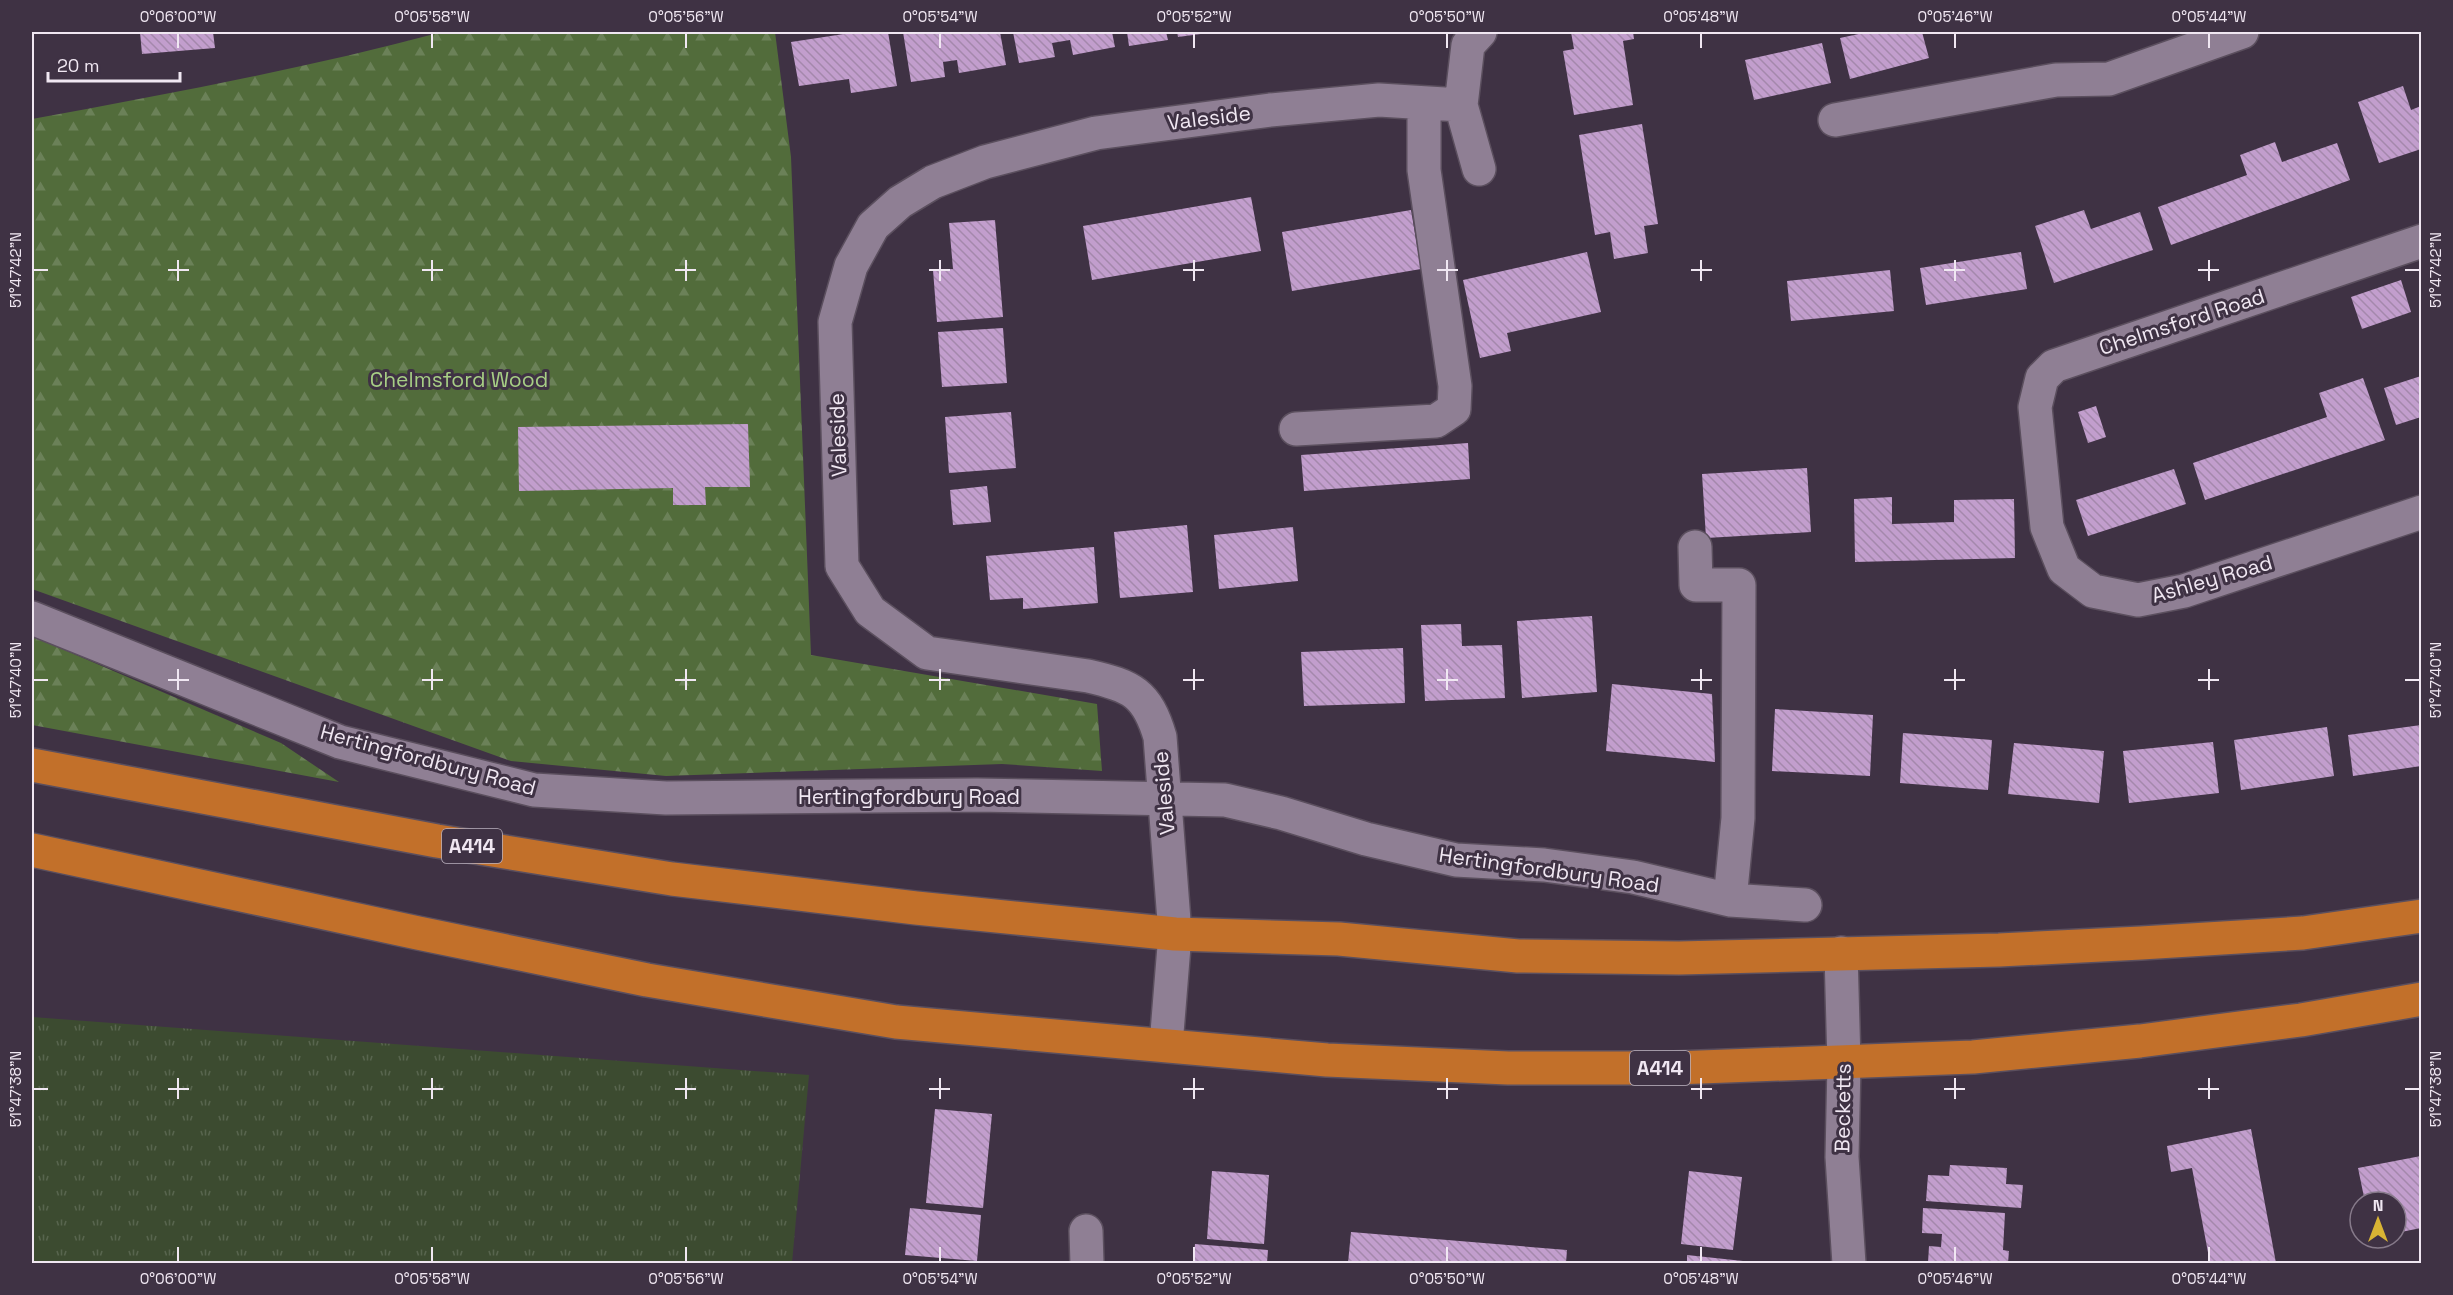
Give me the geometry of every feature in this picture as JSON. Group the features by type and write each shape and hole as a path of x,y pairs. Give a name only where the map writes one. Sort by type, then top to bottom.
{"highway":[{"name":"A414","path":"32,765 437,841 672,879 916,908 1175,934 1339,939 1518,956 1679,958 1999,950 2303,933 2421,916"},
{"name":"A414","path":"32,850 418,933 681,986 896,1022 1327,1060 1508,1068 1674,1068 1973,1057 2140,1041 2301,1020 2421,999"}],"street":[{"path":"1835,120 2056,80 2109,79 2242,32"},
{"path":"1474,38 1461,105 1479,169"},
{"name":"Valeside","path":"1166,1046 1175,934 1160,737 1153,715 1144,701 1113,681 927,653 870,611 842,566 835,322 851,266 873,226 900,202 933,182 985,162 1096,132 1270,110 1379,100 1461,105"},
{"path":"1296,429 1436,421 1454,409 1455,386 1424,170 1424,103"},
{"name":"Chelmsford Road","path":"2040,477 2035,407 2042,378 2054,366 2421,241"},
{"name":"Ashley Road","path":"2040,477 2047,527 2064,569 2094,591 2138,600 2184,591 2421,512"},
{"path":"1695,547 1696,585 1739,585 1738,819 1730,900"},
{"name":"Hertingfordbury Road","path":"32,618 340,742 534,790 666,798 977,795 1225,800 1456,861 1544,865 1622,876 1730,900 1805,905"},
{"name":"Becketts","path":"1841,953 1844,1063 1842,1157 1849,1263"},
{"path":"1086,1231 1087,1263"}],"green space":[{"name":"Chelmsford Wood","path":"442,32 775,32 791,157 811,655 1097,704 1102,771 1002,764 666,776 511,761 32,589 32,119 289,69"},
{"path":"32,636 281,743 339,782 32,725"},
{"path":"32,1017 809,1075 792,1263 32,1263"}],"building":[{"path":"140,32 213,32 215,48 142,54"},
{"path":"857,32 888,32 897,86 851,93 849,79 799,86 791,42"},
{"path":"903,32 1000,32 1006,65 959,73 957,60 943,62 945,77 911,82"},
{"path":"1013,32 1112,32 1115,47 1073,55 1070,40 1052,43 1055,57 1019,63"},
{"path":"1127,32 1166,32 1168,40 1129,46"},
{"path":"1177,32 1208,32 1208,33 1178,37"},
{"path":"1571,32 1633,32 1634,39 1623,41 1633,105 1574,115 1563,51 1574,49"},
{"path":"1868,32 1922,32 1929,58 1850,79 1840,38"},
{"path":"1822,43 1831,83 1754,100 1745,60"},
{"path":"2403,86 2411,110 2421,106 2421,149 2379,163 2358,102"},
{"path":"1642,124 1658,224 1644,226 1648,253 1614,259 1610,232 1595,235 1579,135"},
{"path":"2275,142 2282,162 2337,143 2350,180 2171,245 2158,207 2247,175 2240,155"},
{"path":"1251,197 1261,251 1092,280 1083,226"},
{"path":"1411,210 1421,269 1292,291 1282,232"},
{"path":"2084,210 2091,229 2140,212 2153,250 2054,283 2035,226"},
{"path":"995,220 1003,317 937,322 933,270 953,269 949,223"},
{"path":"1587,252 1601,312 1507,333 1511,351 1480,358 1463,280"},
{"path":"2021,252 2027,289 1926,305 1920,268"},
{"path":"1890,270 1894,311 1791,321 1787,281"},
{"path":"2401,280 2411,312 2362,329 2351,297"},
{"path":"1003,328 1007,383 942,387 938,332"},
{"path":"2421,376 2421,417 2396,425 2384,388"},
{"path":"2363,378 2385,440 2205,500 2193,463 2327,417 2319,393"},
{"path":"2096,406 2106,437 2088,443 2078,412"},
{"path":"1011,412 1016,468 949,473 945,417"},
{"path":"748,424 750,487 705,487 706,505 673,505 673,488 519,491 518,427"},
{"path":"1468,443 1470,479 1304,491 1301,455"},
{"path":"1807,468 1811,532 1706,538 1702,474"},
{"path":"2174,469 2186,504 2088,536 2076,500"},
{"path":"987,486 991,522 953,525 950,490"},
{"path":"1892,497 1892,524 1954,522 1954,500 2014,499 2015,558 1855,562 1854,499"},
{"path":"1187,525 1193,592 1120,598 1114,532"},
{"path":"1293,527 1298,581 1219,589 1214,535"},
{"path":"1094,547 1098,603 1023,609 1023,598 990,600 986,556"},
{"path":"1592,616 1597,692 1522,698 1517,621"},
{"path":"1461,624 1462,646 1502,645 1505,698 1425,701 1421,625"},
{"path":"1403,648 1405,703 1304,706 1301,652"},
{"path":"1612,684 1712,694 1715,762 1606,751"},
{"path":"1775,709 1873,715 1870,776 1772,771"},
{"path":"2421,725 2421,766 2353,776 2348,735"},
{"path":"2327,727 2334,776 2241,790 2234,740"},
{"path":"1903,733 1992,740 1988,790 1900,783"},
{"path":"2213,742 2219,793 2129,803 2123,751"},
{"path":"2014,743 2104,751 2099,803 2008,794"},
{"path":"935,1109 992,1114 983,1208 926,1203"},
{"path":"2251,1129 2276,1263 2210,1263 2192,1168 2171,1172 2167,1146"},
{"path":"2421,1156 2421,1228 2408,1231 2408,1190 2363,1190 2358,1168"},
{"path":"1950,1165 2007,1168 2006,1184 2023,1185 2021,1208 1926,1201 1928,1175 1949,1176"},
{"path":"1212,1171 1269,1175 1264,1244 1207,1239"},
{"path":"1689,1171 1742,1177 1733,1250 1681,1244"},
{"path":"910,1208 981,1215 977,1261 905,1255"},
{"path":"1923,1208 2005,1213 2003,1250 2009,1251 2008,1263 1928,1263 1929,1246 1941,1247 1942,1234 1922,1233"},
{"path":"1351,1232 1567,1250 1566,1263 1348,1263"},
{"path":"1195,1244 1268,1250 1267,1263 1193,1263"},
{"path":"1687,1255 1743,1261 1742,1263 1687,1263"}]}
